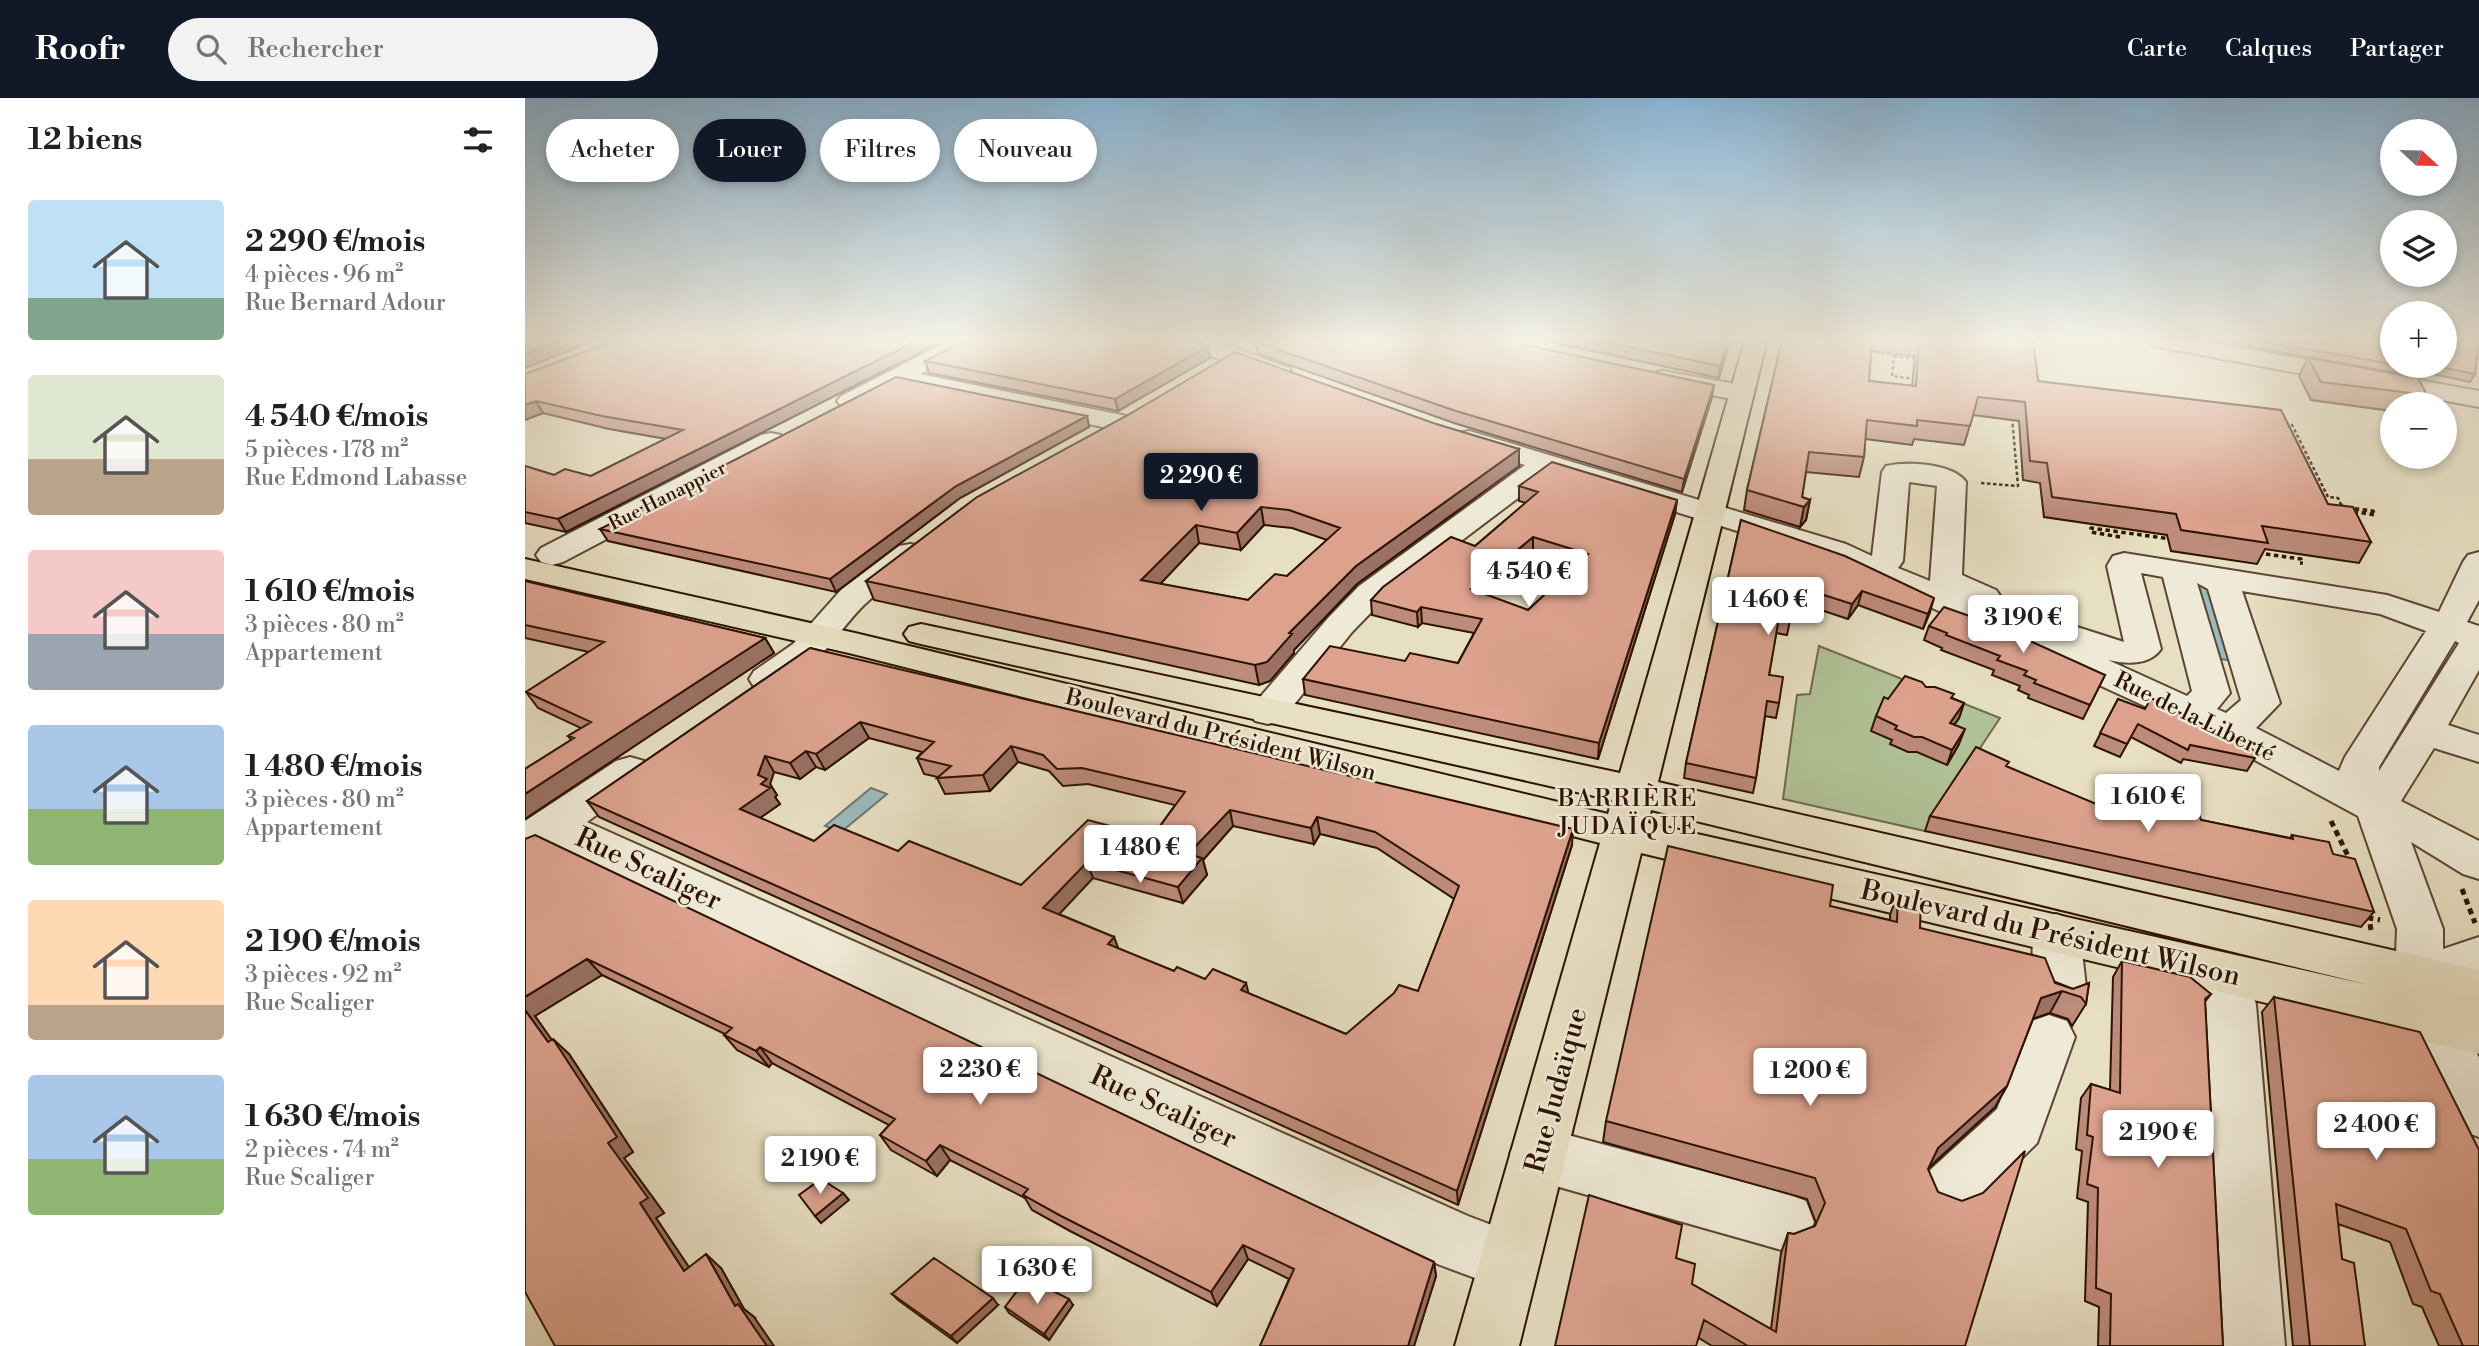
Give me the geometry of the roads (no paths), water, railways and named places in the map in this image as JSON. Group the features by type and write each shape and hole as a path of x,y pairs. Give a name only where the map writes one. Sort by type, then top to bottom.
{"main road":[{"name":"Rue Judaïque","path":"1487,1346 1740,398"},
{"name":"Boulevard du Président Wilson","path":"534,558 1630,812 2445,1011"},
{"name":"Boulevard du Président Wilson","path":"829,626 1268,712 2056,933 2225,973 2445,1011 2479,991"}],"street":[{"path":"828,412 855,398"},
{"path":"1026,398 1133,416 1089,440"},
{"name":"Rue Hanappier","path":"534,558 791,431"},
{"name":"Rue de la Liberté","path":"1447,432 1794,537 1874,567 2230,730 2442,839 2479,862"},
{"path":"1268,712 1340,625 1371,593 1546,463"},
{"path":"1874,567 1887,561 1896,472 1942,477 1952,482 1945,580 2096,646 2132,653 2143,649 2124,563 2387,605 2469,635"},
{"path":"737,699 806,652 853,597 932,536"},
{"path":"2376,806 2432,718 2469,635 2479,562"},
{"path":"2192,712 2211,693 2179,573 2198,573 2223,584 2261,703 2230,730"},
{"path":"2469,635 2359,767 2359,777 2376,806 2420,929 2479,1112"},
{"path":"2432,718 2479,734"},
{"path":"2432,718 2479,749"},
{"path":"539,834 656,754"},
{"name":"Rue Scaliger","path":"539,834 1478,1252 1510,1261"},
{"path":"1949,1191 2018,1125 2055,1012 2056,933"},
{"path":"2445,1011 2479,957"},
{"path":"2225,973 2231,1005 2253,1346"},
{"path":"1538,1154 1785,1222"}],"water":[{"path":"2192,578 2208,580 2233,661 2215,658"},
{"path":"871,788 887,794 841,832 825,826"}],"district":[{"name":"BARRIÈRE JUDAÏQUE","path":"1628,812"}]}
